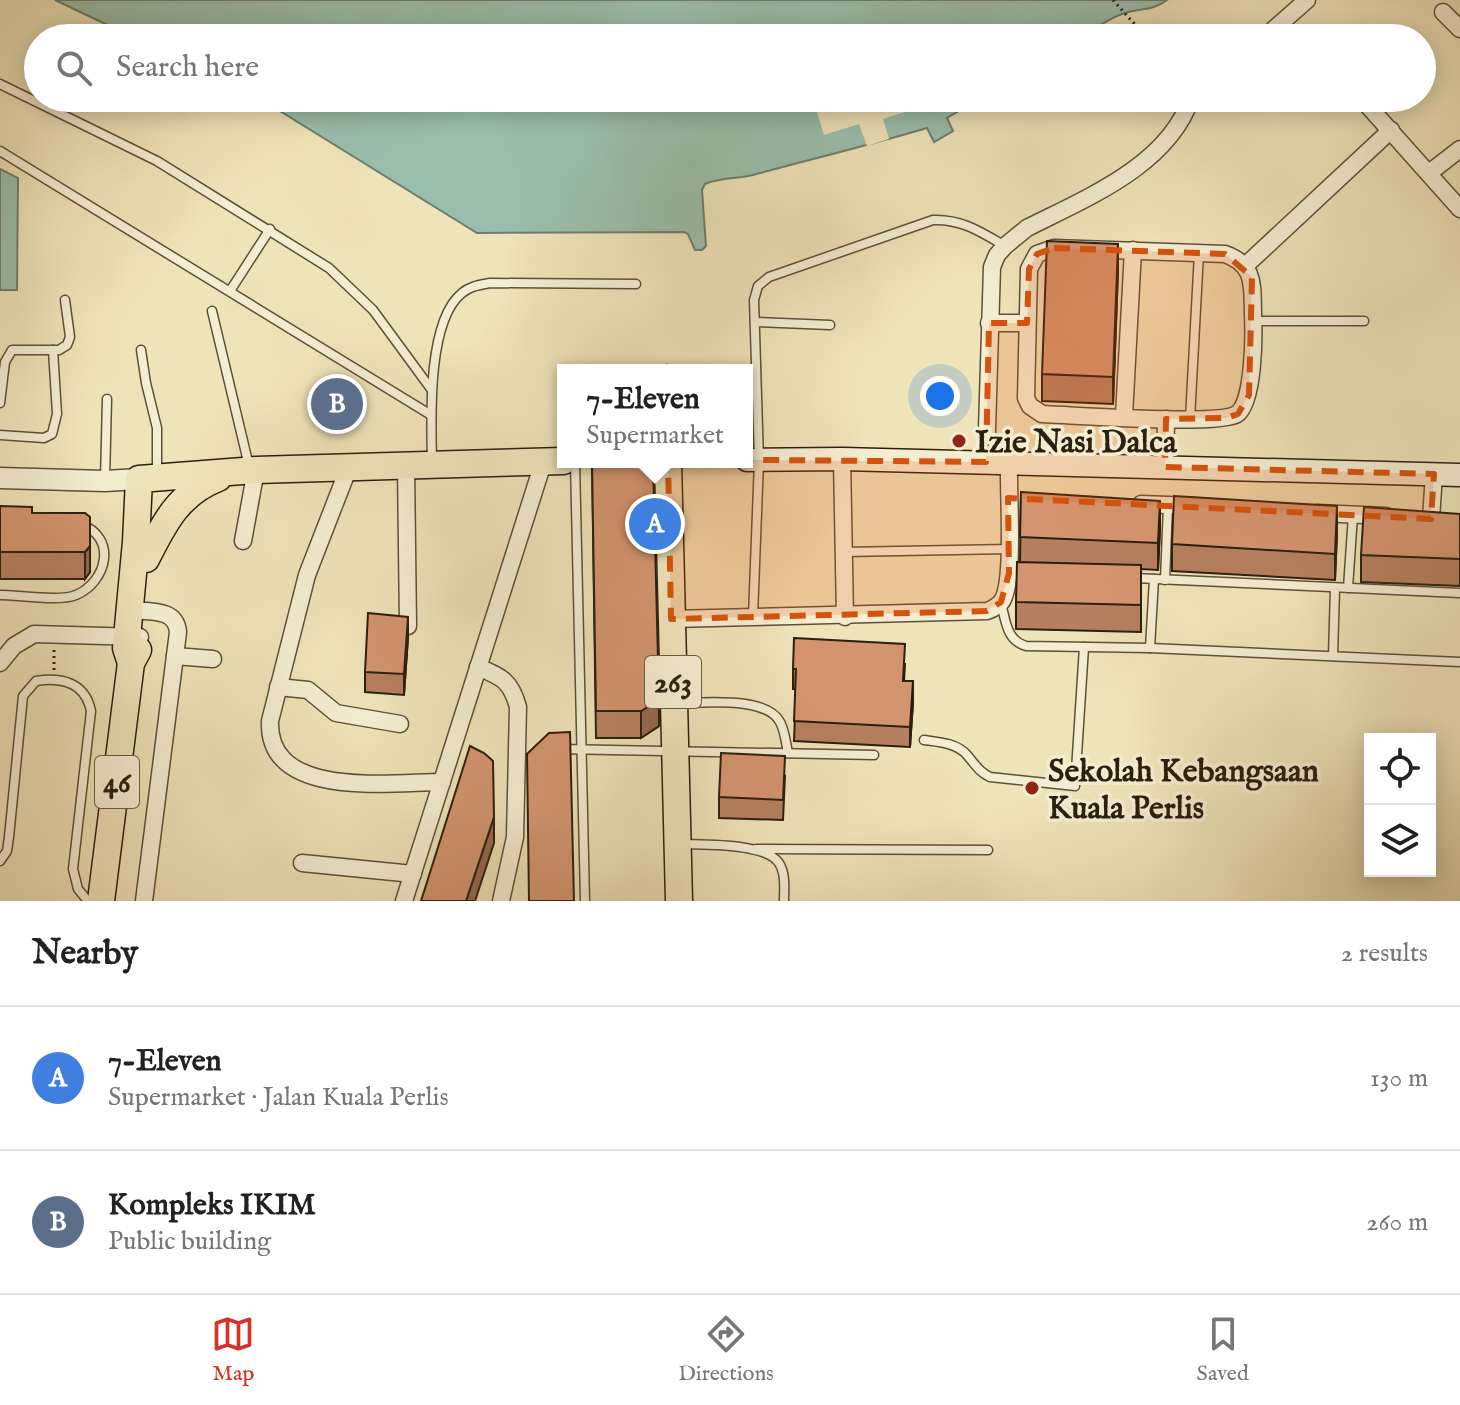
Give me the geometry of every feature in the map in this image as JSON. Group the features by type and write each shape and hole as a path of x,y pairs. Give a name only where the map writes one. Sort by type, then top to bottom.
{"main road":[{"path":"753,461 842,459 1460,475"},
{"path":"149,479 246,471 553,461"},
{"name":"263","path":"668,468 679,901"},
{"path":"146,559 161,528 179,503 200,485 246,471"},
{"name":"46","path":"135,623 146,559 149,479"},
{"name":"46","path":"101,901 131,663 139,649 135,623 149,479"}],"street":[{"path":"1280,24 1307,0"},
{"path":"1443,12 1460,29"},
{"path":"986,462 989,323 992,267 997,255 1027,228 1132,172 1186,112"},
{"path":"1374,112 1460,209"},
{"path":"1245,266 1391,130"},
{"path":"1429,173 1460,149"},
{"path":"1054,248 1199,252 1225,254 1245,266 1252,277 1254,321 1249,395 1238,414 1226,418 1166,419 1042,414 1034,410 1026,398 1029,269 1037,254 1054,248"},
{"path":"1124,416 1133,250"},
{"path":"989,323 1027,323"},
{"path":"1165,467 1166,419"},
{"path":"842,459 845,617"},
{"path":"404,901 448,774 478,667 553,461"},
{"path":"671,619 845,617 987,611 1001,602 1017,573 1009,549 1015,498 1009,464"},
{"path":"408,626 419,466"},
{"path":"349,467 307,575 270,721 269,737 278,756 298,771 322,780 448,774"},
{"path":"243,541 246,471"},
{"path":"1306,512 1423,518 1434,474"},
{"path":"0,478 149,479"},
{"path":"1124,503 1214,507"},
{"path":"0,663 14,646 34,634 135,623 166,614 174,618 178,632 144,901"},
{"path":"175,656 213,659"},
{"path":"478,667 503,677 516,697 527,748 505,898"},
{"path":"278,687 308,690 336,713 400,724"},
{"path":"302,863 413,874"}],"lane":[{"path":"0,84 24,96"},
{"path":"57,112 157,161 329,268 355,291 431,389"},
{"path":"0,151 431,415"},
{"path":"753,616 755,293 758,286 769,277 933,220 952,219 1005,246"},
{"path":"230,291 270,229"},
{"path":"1190,419 1199,252"},
{"path":"419,466 431,415 431,389 444,319 451,304 469,288 490,283 636,284"},
{"path":"0,403 5,362 12,350 64,348 70,337 65,300"},
{"path":"212,311 246,471"},
{"path":"1254,321 1364,321"},
{"path":"755,322 830,325"},
{"path":"0,435 44,438 52,434 57,414 53,350"},
{"path":"141,350 157,428 149,479"},
{"path":"105,481 107,399"},
{"path":"575,468 585,901"},
{"path":"1165,580 1168,505"},
{"path":"1348,588 1353,515"},
{"path":"0,595 72,597 84,591 101,568 105,556 103,542 96,532 71,522"},
{"path":"844,552 1009,549"},
{"path":"1125,578 1460,593"},
{"path":"1150,648 1154,579"},
{"path":"1333,656 1335,588"},
{"path":"1001,602 1009,635 1019,644 1460,662"},
{"path":"924,740 958,748 966,753 981,773 990,777 1075,786 1084,647"},
{"path":"0,861 7,851 9,837 20,704 28,688 36,681 54,678 72,683 83,691 91,711 73,869 78,889 88,901"},
{"path":"674,702 729,703 765,708 781,723 788,753"},
{"path":"550,749 874,755"},
{"path":"677,843 756,849 988,850"},
{"path":"756,849 779,862 784,880 784,901"}],"path":[{"path":"1113,0 1134,24"},
{"path":"54,678 55,634"}],"highlighted area":[{"path":"1054,248 1225,254 1252,277 1249,395 1238,414 1226,418 1166,419 1165,467 1434,474 1431,519 1008,498 1009,573 1001,602 987,611 671,619 668,459 986,462 989,323 1027,323 1029,269 1037,254"}],"shaded area":[{"path":"55,0 1167,0 1152,8 1119,15 1102,24 106,24"},
{"path":"282,112 957,112 947,118 953,131 934,142 927,128 753,175 705,184 702,190 706,246 702,250 695,250 684,232 477,233"},
{"path":"0,169 18,178 17,290 0,290"}],"pier":[{"path":"817,112 905,112 883,119 889,139 867,146 859,124 824,135"}],"building":[{"path":"1047,241 1118,244 1113,377 1042,374"},
{"path":"592,468 653,468 659,700 641,711 596,711"},
{"path":"1021,492 1160,501 1158,543 1020,537"},
{"path":"1174,496 1337,506 1335,554 1172,544"},
{"path":"0,506 32,507 32,513 85,513 90,517 90,546 85,552 0,552"},
{"path":"1364,507 1460,514 1460,559 1361,555"},
{"path":"1017,562 1141,565 1141,605 1016,602"},
{"path":"368,613 408,617 404,674 365,672"},
{"path":"794,638 905,644 903,681 913,681 910,727 794,721"},
{"path":"570,732 574,901 529,901 527,754 549,733"},
{"path":"470,746 493,761 494,817 466,901 421,901"},
{"path":"721,753 785,756 783,800 719,797"}],"place":[{"name":"Kompleks IKIM","path":"337,404"},
{"name":"Izie Nasi Dalca","path":"959,441"},
{"name":"7-Eleven","path":"655,524"},
{"name":"Sekolah Kebangsaan Kuala Perlis","path":"1032,788"}]}
